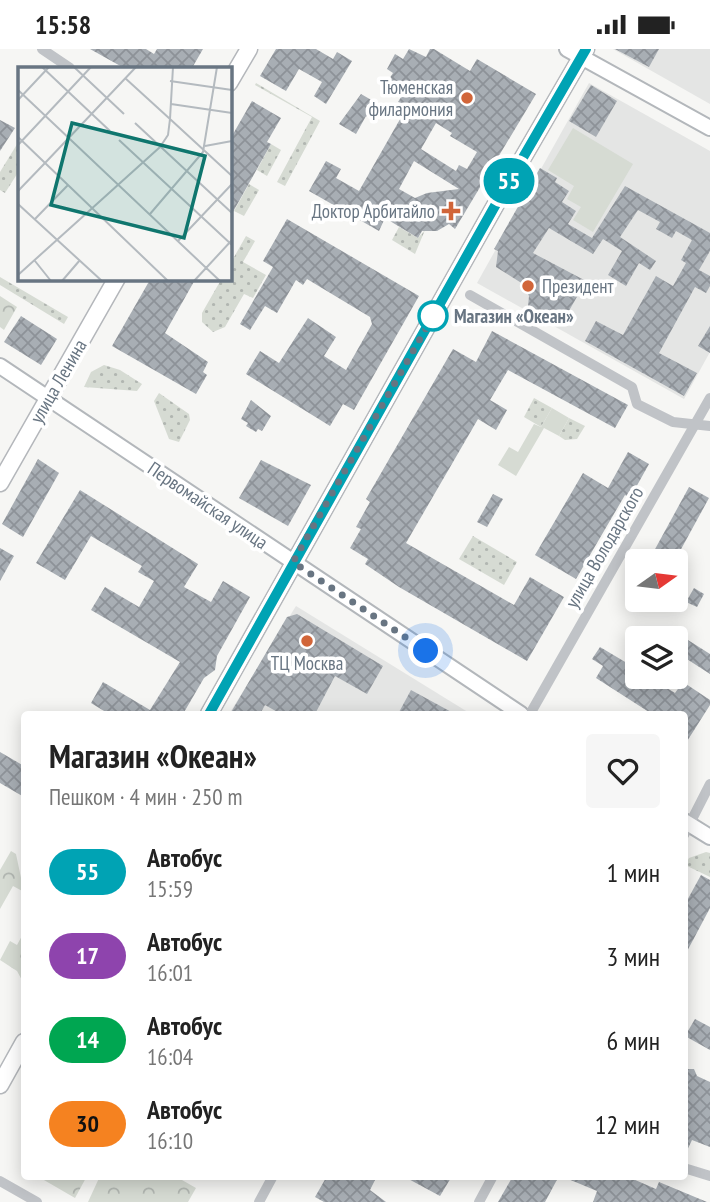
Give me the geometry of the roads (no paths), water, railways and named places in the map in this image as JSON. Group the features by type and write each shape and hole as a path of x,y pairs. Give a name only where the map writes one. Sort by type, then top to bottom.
{"main road":[{"path":"231,80 249,49"},
{"path":"211,711 578,52"},
{"name":"улица Ленина","path":"0,483 116,280"},
{"path":"0,1085 21,1047"}],"street":[{"path":"42,49 69,67"},
{"path":"578,52 710,128"},
{"path":"470,295 632,387 637,404 673,422 710,426"},
{"name":"Первомайская улица","path":"0,366 516,711"},
{"name":"улица Володарского","path":"532,711 710,398"},
{"path":"688,823 710,784"},
{"path":"688,828 710,837"},
{"path":"688,1169 710,1176"},
{"path":"259,1202 271,1180"},
{"path":"479,1202 491,1180"},
{"path":"0,1181 37,1202"}],"place":[{"name":"Тюменская филармония","path":"467,98"},
{"name":"Доктор Арбитайло","path":"451,211"},
{"name":"Президент","path":"528,286"},
{"name":"Магазин «Океан»","path":"433,316"},
{"name":"ТЦ Москва","path":"307,641"}]}
